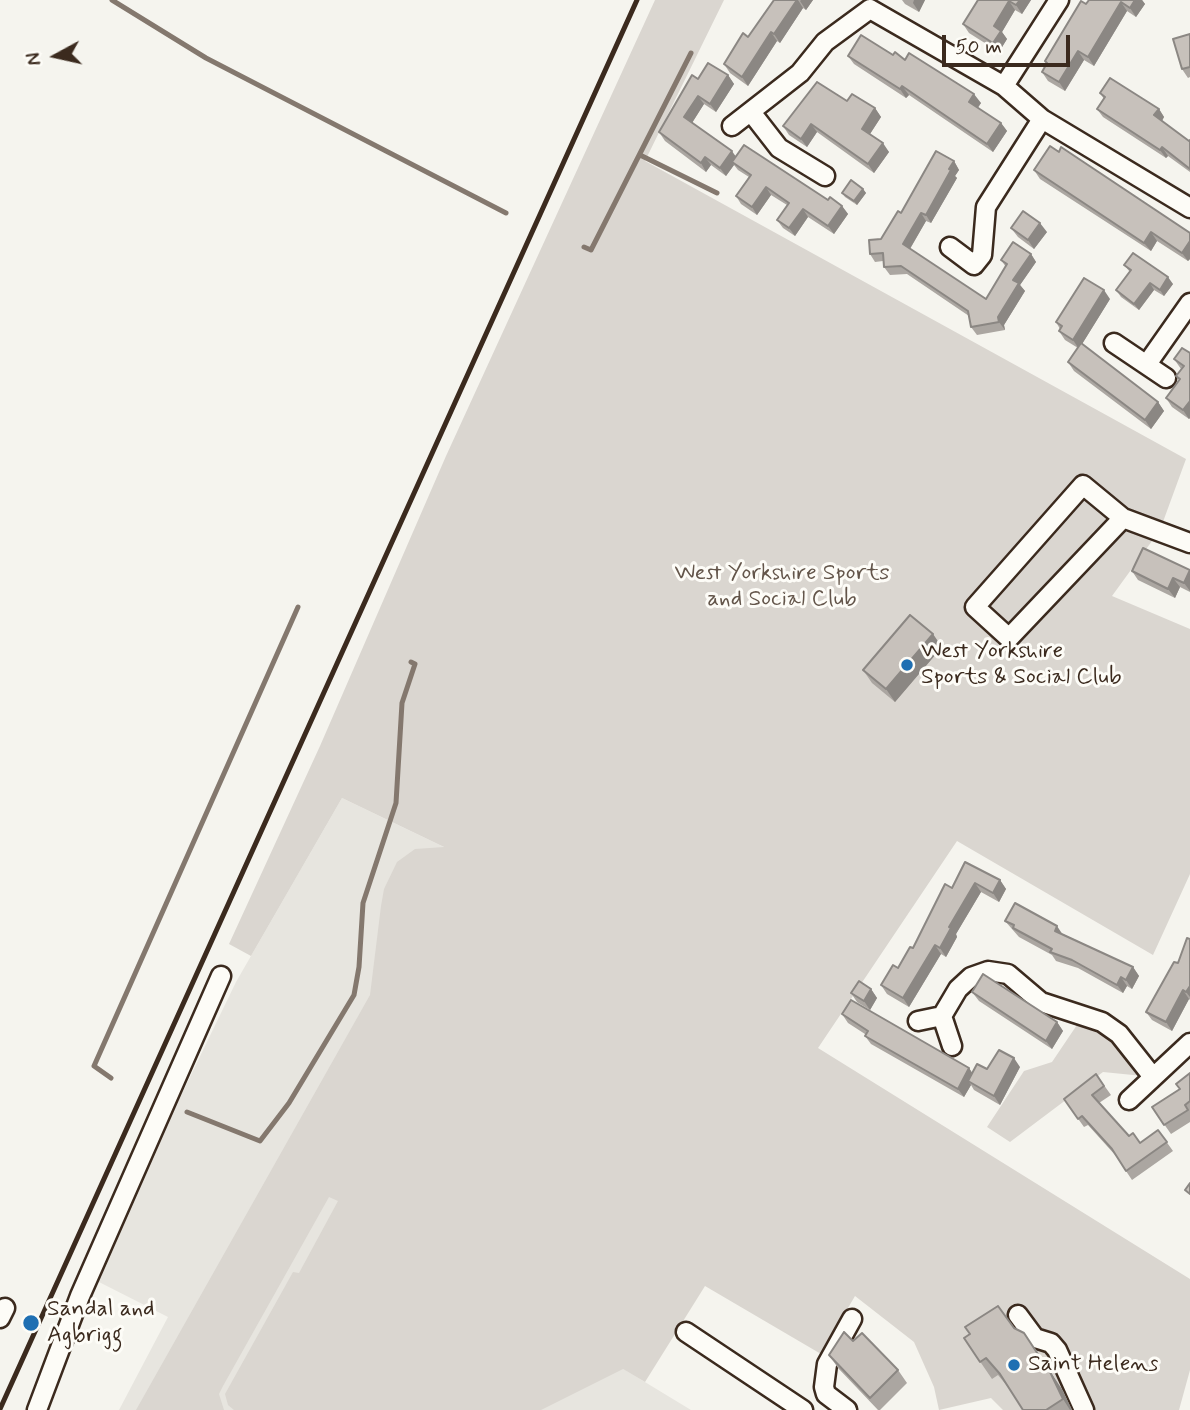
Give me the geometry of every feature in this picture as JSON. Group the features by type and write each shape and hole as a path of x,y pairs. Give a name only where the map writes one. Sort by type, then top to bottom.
{"street":[{"path":"1004,86 1059,0"},
{"path":"732,126 800,73 825,43 870,4 1004,86 1042,119 1190,208"},
{"path":"751,112 779,148 825,176"},
{"path":"950,247 974,265 982,255 986,207 1042,119"},
{"path":"1147,364 1190,303"},
{"path":"1114,343 1166,378"},
{"path":"1124,518 1009,638 975,607 1083,485 1124,518 1190,542"},
{"path":"918,1021 942,1016 958,989 971,977 988,971 1008,974 1041,1002 1102,1022 1111,1028 1153,1077"},
{"path":"37,1410 80,1296 221,976"},
{"path":"942,1016 952,1046"},
{"path":"1129,1100 1190,1043"},
{"path":"1018,1315 1035,1338 1051,1343 1057,1350 1084,1410"},
{"path":"847,1410 826,1394 824,1387 827,1364 852,1319"},
{"path":"686,1332 803,1410"}],"shaded area":[{"path":"342,798 448,849 607,1359 691,1410 119,1410 168,1317 97,1281 130,1201 236,982"}],"green space":[{"name":"West Yorkshire Sports and Social Club","path":"655,0 724,0 645,161 1186,459 1160,530 1112,596 1190,629 1190,874 1153,955 957,841 818,1048 1190,1279 1190,1370 1179,1410 1003,1410 991,1398 939,1410 934,1387 914,1342 855,1296 821,1354 705,1286 645,1382 623,1369 541,1410 234,1410 228,1405 225,1394 293,1272 299,1273 338,1201 329,1197 219,1394 224,1410 136,1410 370,995 384,889 397,862 415,849 444,847 342,798 251,956 229,944 320,746 446,456"},
{"path":"1083,1016 1102,1022 1153,1077 1103,1072 1010,1142 987,1127 1024,1071 1052,1062"}],"building":[{"path":"774,0 797,0 774,34 771,32 742,77 724,64 743,33 748,37"},
{"path":"978,0 1020,0 1016,5 1009,1 994,26 1001,31 993,43 963,24"},
{"path":"1089,0 1135,0 1130,8 1121,2 1088,57 1078,51 1059,82 1042,72 1047,63 1045,61 1081,1 1086,4"},
{"path":"1190,34 1190,67 1182,69 1173,39"},
{"path":"861,35 905,60 909,53 974,94 969,102 1001,123 987,144 902,86 900,89 848,56"},
{"path":"708,63 728,75 710,104 698,96 684,117 732,151 720,168 705,157 701,163 659,132 692,75 698,79"},
{"path":"1110,78 1159,109 1154,115 1190,140 1190,169 1162,147 1160,150 1097,109 1105,97 1100,93"},
{"path":"817,82 847,101 852,94 875,108 862,129 883,143 868,164 811,124 801,139 783,126"},
{"path":"744,145 828,200 830,197 842,206 828,226 803,209 789,228 777,220 789,203 766,187 752,207 736,196 751,175 732,162"},
{"path":"1050,146 1059,152 1061,147 1190,233 1190,241 1182,253 1151,232 1144,243 1034,170"},
{"path":"936,151 954,161 949,169 951,170 926,215 921,213 903,244 986,299 1007,264 1001,260 1013,242 1031,254 1013,280 1019,283 998,317 999,322 971,327 968,311 901,266 884,267 883,253 870,254 869,240 881,239 898,211 901,213"},
{"path":"851,180 863,189 854,201 842,193"},
{"path":"1023,211 1040,223 1028,240 1011,228"},
{"path":"1133,253 1168,277 1160,290 1150,283 1134,304 1116,290 1131,270 1124,265"},
{"path":"1084,278 1104,290 1073,340 1059,331 1062,326 1056,322"},
{"path":"1081,343 1158,402 1145,420 1068,362"},
{"path":"1182,348 1190,353 1190,401 1183,410 1166,398 1180,379 1176,376 1184,366 1174,359"},
{"path":"1143,548 1190,570 1184,583 1173,578 1168,589 1132,571"},
{"path":"910,615 933,634 886,689 863,670"},
{"path":"965,862 1000,880 993,893 975,883 940,948 935,945 903,998 881,985 893,965 898,968 910,947 913,948 945,884 952,888"},
{"path":"1015,903 1057,926 1055,931 1133,967 1126,980 1121,977 1117,985 1072,960 1050,952 1052,949 1013,928 1014,925 1005,921"},
{"path":"1187,938 1190,939 1190,986 1186,992 1183,990 1166,1022 1146,1012 1174,962 1178,963"},
{"path":"983,974 1057,1022 1046,1041 972,992"},
{"path":"859,981 871,989 864,1001 851,993"},
{"path":"851,1000 969,1068 958,1089 865,1036 868,1031 842,1014"},
{"path":"999,1050 1014,1058 994,1096 968,1081 977,1064 987,1069"},
{"path":"1190,1073 1190,1101 1185,1105 1188,1110 1164,1125 1152,1107 1180,1089 1176,1084"},
{"path":"1096,1074 1104,1086 1092,1095 1129,1136 1133,1133 1140,1143 1158,1130 1167,1142 1126,1171 1112,1149 1082,1116 1078,1119 1064,1099"},
{"name":"Saint Helens","path":"998,1306 1014,1328 1024,1333 1051,1374 1063,1399 1046,1410 1023,1410 1000,1374 986,1358 980,1362 964,1338 970,1334 965,1327"},
{"path":"844,1332 853,1341 862,1333 898,1370 870,1398 829,1355"}],"waterway":[{"path":"112,0 206,58 506,213"},
{"path":"584,247 591,250 691,53"},
{"path":"640,155 717,193"},
{"path":"111,1078 94,1066 298,607"},
{"path":"187,1112 260,1141 289,1103 354,995 359,967 363,903 396,803 402,703 415,664 411,662"}],"railway":[{"path":"0,1409 637,0"}],"place":[{"name":"West Yorkshire Sports & Social Club","path":"907,665"},
{"name":"Sandal and Agbrigg","path":"31,1323"},
{"name":"Saint Helens","path":"1014,1365"}]}
